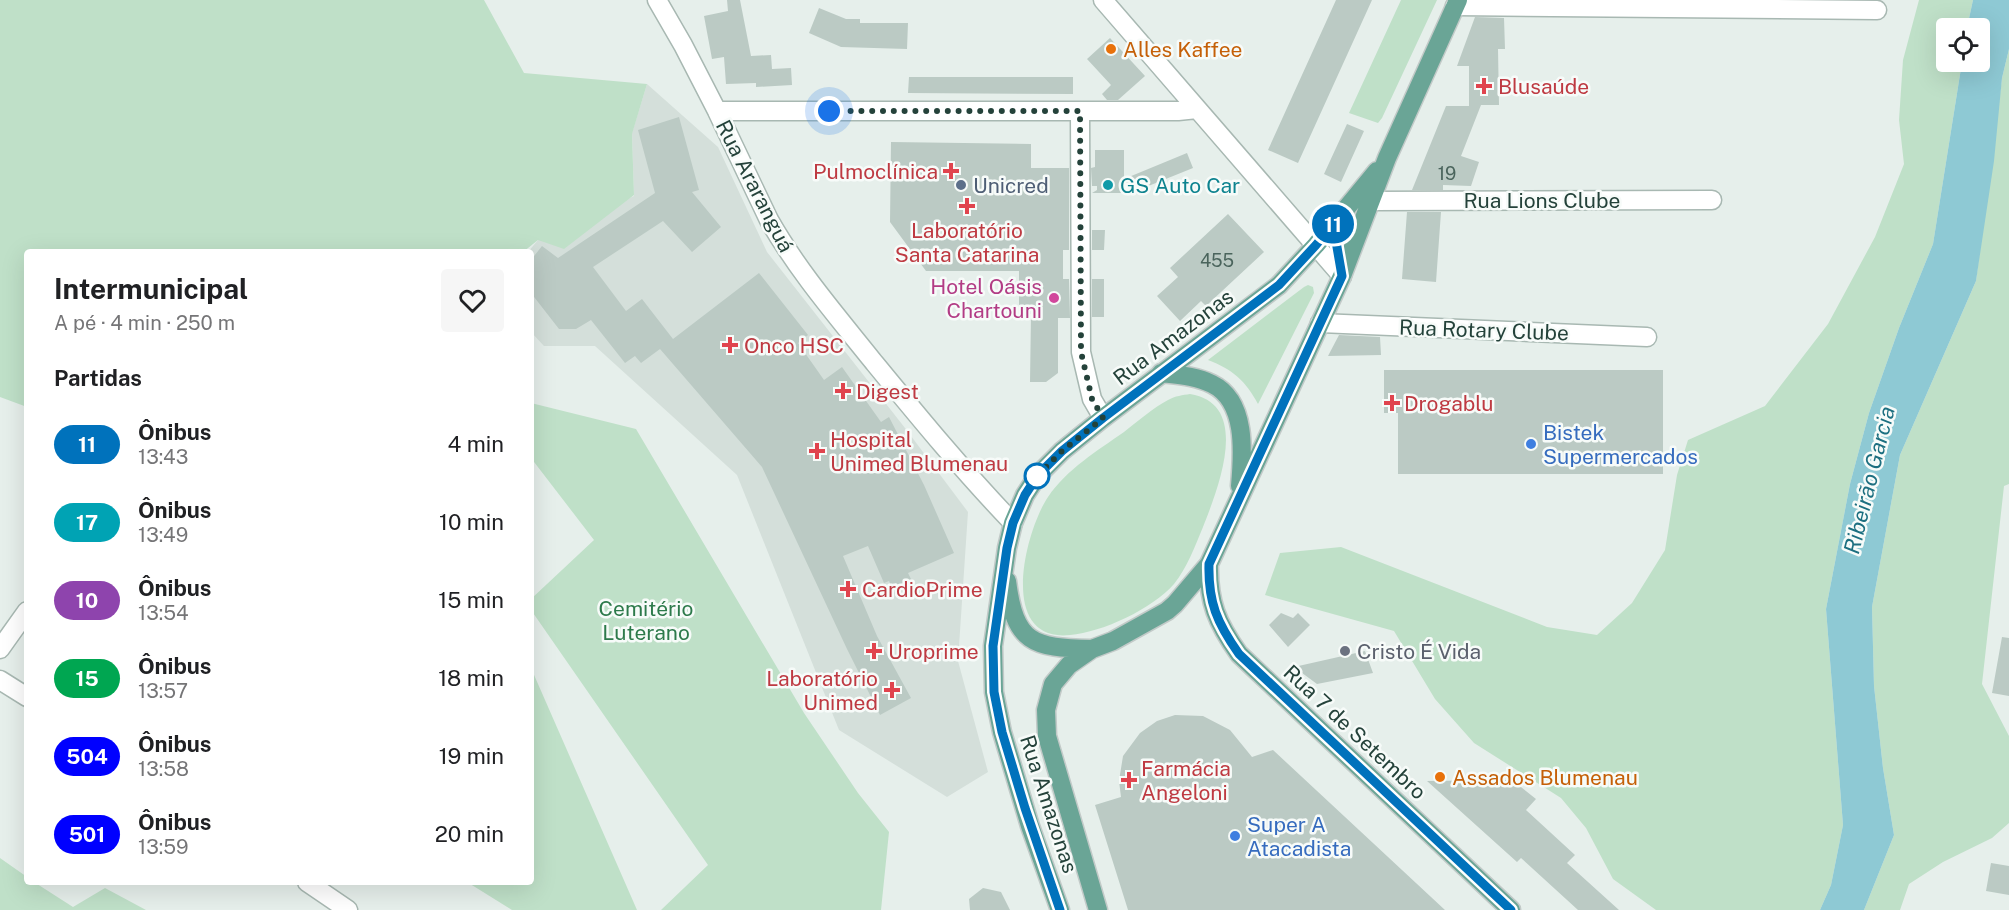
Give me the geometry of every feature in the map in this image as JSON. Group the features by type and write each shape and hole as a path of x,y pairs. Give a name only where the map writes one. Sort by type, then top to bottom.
{"main road":[{"name":"Rua Amazonas","path":"1098,910 1047,736 1046,710 1053,684 1069,665 1092,649 1113,641 1167,611 1209,564 1342,276 1387,158 1456,3"},
{"name":"Rua Amazonas","path":"1060,910 1002,732 994,692 993,646 1005,561 1013,523 1025,495 1038,475 1062,451 1161,373 1279,285 1316,245 1387,158"},
{"path":"1161,373 1188,376 1209,382 1227,396 1235,410 1241,434 1242,461 1239,500"},
{"path":"1005,561 1010,602 1016,622 1025,636 1059,648 1092,649"},
{"name":"Rua 7 de Setembro","path":"1209,564 1208,585 1215,616 1239,654 1511,910"}],"street":[{"name":"Rua Araranguá","path":"657,0 717,111 784,247 809,282 922,421 973,482 1013,523"},
{"path":"1102,0 1342,276"},
{"path":"1456,3 1877,10"},
{"path":"717,111 1178,111 1197,109"},
{"path":"1080,111 1081,352 1092,399 1103,418"},
{"name":"Rua Lions Clube","path":"1372,201 1712,200"},
{"name":"Rua Rotary Clube","path":"1320,323 1647,337"},
{"path":"0,649 24,615"},
{"path":"0,680 24,695"},
{"path":"311,885 348,910"}],"shaded area":[{"name":"Hospital Unimed Blumenau","path":"647,84 718,147 767,252 968,512 958,661 988,772 947,797 839,730 737,475 595,346 544,346 534,335 534,249 530,249 538,240 634,196 632,133"}],"green space":[{"path":"0,0 484,0 524,73 647,84 632,134 634,195 564,249 538,240 527,249 24,249 24,406 0,397"},
{"path":"1401,0 1437,0 1378,123 1349,113"},
{"path":"1919,0 1973,0 1969,18 1936,18 1936,72 1960,72 1933,244 1899,328 1869,413 1850,484 1826,609 1843,825 1831,885 1820,910 1656,910 1613,879 1586,828 1561,798 1474,743 1435,699 1394,631 1265,595 1280,553 1341,547 1547,627 1597,635 1632,603 1665,550 1677,475 1688,440 1765,406 1828,324 1875,237 1904,164 1899,120 1903,60"},
{"path":"2009,49 2009,484 2004,486 1982,684 2009,736 2009,823 1992,838 1943,862 1909,884 1900,910 1864,910 1894,835 1883,768 1874,686 1872,607 1900,455 1976,281 2002,78"},
{"path":"1308,285 1313,287 1314,293 1258,404 1237,377 1224,367 1208,360"},
{"path":"1190,394 1209,401 1221,414 1225,431 1225,451 1216,492 1183,571 1165,593 1126,618 1083,633 1070,635 1047,633 1033,622 1025,604 1023,582 1031,534 1048,497 1073,469 1162,403"},
{"name":"Cemitério Luterano","path":"534,404 636,429 804,713 858,793 889,832 881,910 661,910 708,865 534,614 534,596 594,540 534,462"},
{"path":"534,675 637,910 512,910 472,885 534,885"},
{"path":"0,858 24,875 24,885 39,885 73,907 105,888 146,910 0,910"}],"water":[{"name":"Ribeirão Garcia","path":"1973,0 2009,0 2009,49 2002,78 1994,161 1976,281 1900,455 1872,607 1874,686 1883,768 1894,835 1864,910 1820,910 1831,885 1843,825 1826,609 1850,484 1869,413 1899,328 1933,244 1960,72 1990,72 1990,18 1969,18"}],"building":[{"path":"727,0 740,0 751,56 771,55 772,69 791,68 792,85 756,87 756,83 726,84 724,57 712,59 704,16 728,11"},
{"path":"1336,0 1372,0 1298,163 1268,150"},
{"path":"819,8 846,19 860,19 860,23 908,23 907,49 841,47 809,33"},
{"path":"1475,17 1504,18 1505,49 1498,49 1499,105 1481,105 1461,156 1479,162 1471,186 1443,185 1443,190 1412,190 1446,106 1469,106 1469,66 1457,66"},
{"path":"1110,38 1145,76 1118,100 1107,100 1102,94 1111,85 1087,59"},
{"path":"909,77 1073,77 1073,94 908,93"},
{"path":"679,117 699,190 692,192 721,227 692,252 663,221 593,267 626,311 642,299 673,339 759,273 808,335 798,343 824,380 842,367 881,422 889,417 924,485 954,553 908,573 915,587 895,595 889,581 884,583 868,546 843,556 877,636 911,698 880,715 762,467 660,349 641,363 635,356 625,363 591,320 576,329 559,329 534,297 534,256 542,246 558,258 655,193 638,130"},
{"path":"1347,124 1364,131 1341,182 1324,174"},
{"path":"891,142 1031,144 1031,168 1069,168 1069,250 1063,250 1063,279 1069,279 1070,318 1058,318 1058,373 1046,382 1030,382 1031,314 1019,314 1019,271 926,271 890,222"},
{"path":"1095,150 1124,150 1124,179 1187,153 1193,168 1131,193 1092,193 1097,190 1097,186 1092,186 1091,168 1095,167"},
{"path":"1407,212 1441,212 1436,282 1402,279"},
{"path":"1228,214 1264,252 1206,306 1201,301 1180,321 1157,296 1178,277 1170,268"},
{"path":"1092,230 1105,230 1104,250 1092,250"},
{"path":"1092,279 1104,279 1104,317 1092,317"},
{"path":"1339,335 1380,337 1381,355 1328,356"},
{"name":"Bistek Supermercados","path":"1384,370 1663,370 1663,474 1398,474 1398,413 1384,413"},
{"path":"1281,613 1293,618 1298,613 1310,625 1288,647 1269,625"},
{"path":"2002,637 2009,638 2009,696 1992,693"},
{"path":"1365,651 1373,673 1317,684 1294,667"},
{"name":"Super A Atacadista","path":"1175,715 1203,716 1230,730 1252,757 1273,750 1445,910 1128,910 1095,805 1121,797 1119,781 1123,756 1140,733 1157,721"},
{"path":"1512,780 1536,799 1526,810 1575,855 1567,863 1619,910 1578,910 1521,858 1517,862 1427,781"},
{"path":"1991,863 2009,866 2009,895 1986,891"},
{"path":"983,888 1001,892 1010,910 970,910 969,899"}],"bus line":[{"name":"11","path":"1060,910 1030,826 1002,732 994,692 993,646 1007,548 1013,523 1025,495 1038,475 1062,451 1161,373 1203,344 1279,285 1333,224 1342,276 1209,564 1208,585 1214,613 1222,630 1239,654 1511,910"}],"place":[{"name":"Alles Kaffee","path":"1111,49"},
{"name":"Blusaúde","path":"1484,86"},
{"name":"Pulmoclínica","path":"951,171"},
{"name":"Unicred","path":"961,185"},
{"name":"GS Auto Car","path":"1108,185"},
{"name":"Laboratório Santa Catarina","path":"967,206"},
{"name":"Hotel Oásis Chartouni","path":"1054,298"},
{"name":"Onco HSC","path":"730,345"},
{"name":"Digest","path":"843,391"},
{"name":"Drogablu","path":"1392,403"},
{"name":"Bistek Supermercados","path":"1531,444"},
{"name":"Hospital Unimed Blumenau","path":"817,451"},
{"name":"CardioPrime","path":"848,589"},
{"name":"Uroprime","path":"874,651"},
{"name":"Cristo É Vida","path":"1345,651"},
{"name":"Laboratório Unimed","path":"892,690"},
{"name":"Assados Blumenau","path":"1440,777"},
{"name":"Farmácia Angeloni","path":"1129,780"},
{"name":"Super A Atacadista","path":"1235,836"}],"route":[{"path":"829,111 1080,111 1081,352 1087,384 1092,399 1103,418 1062,451 1037,476"}]}
